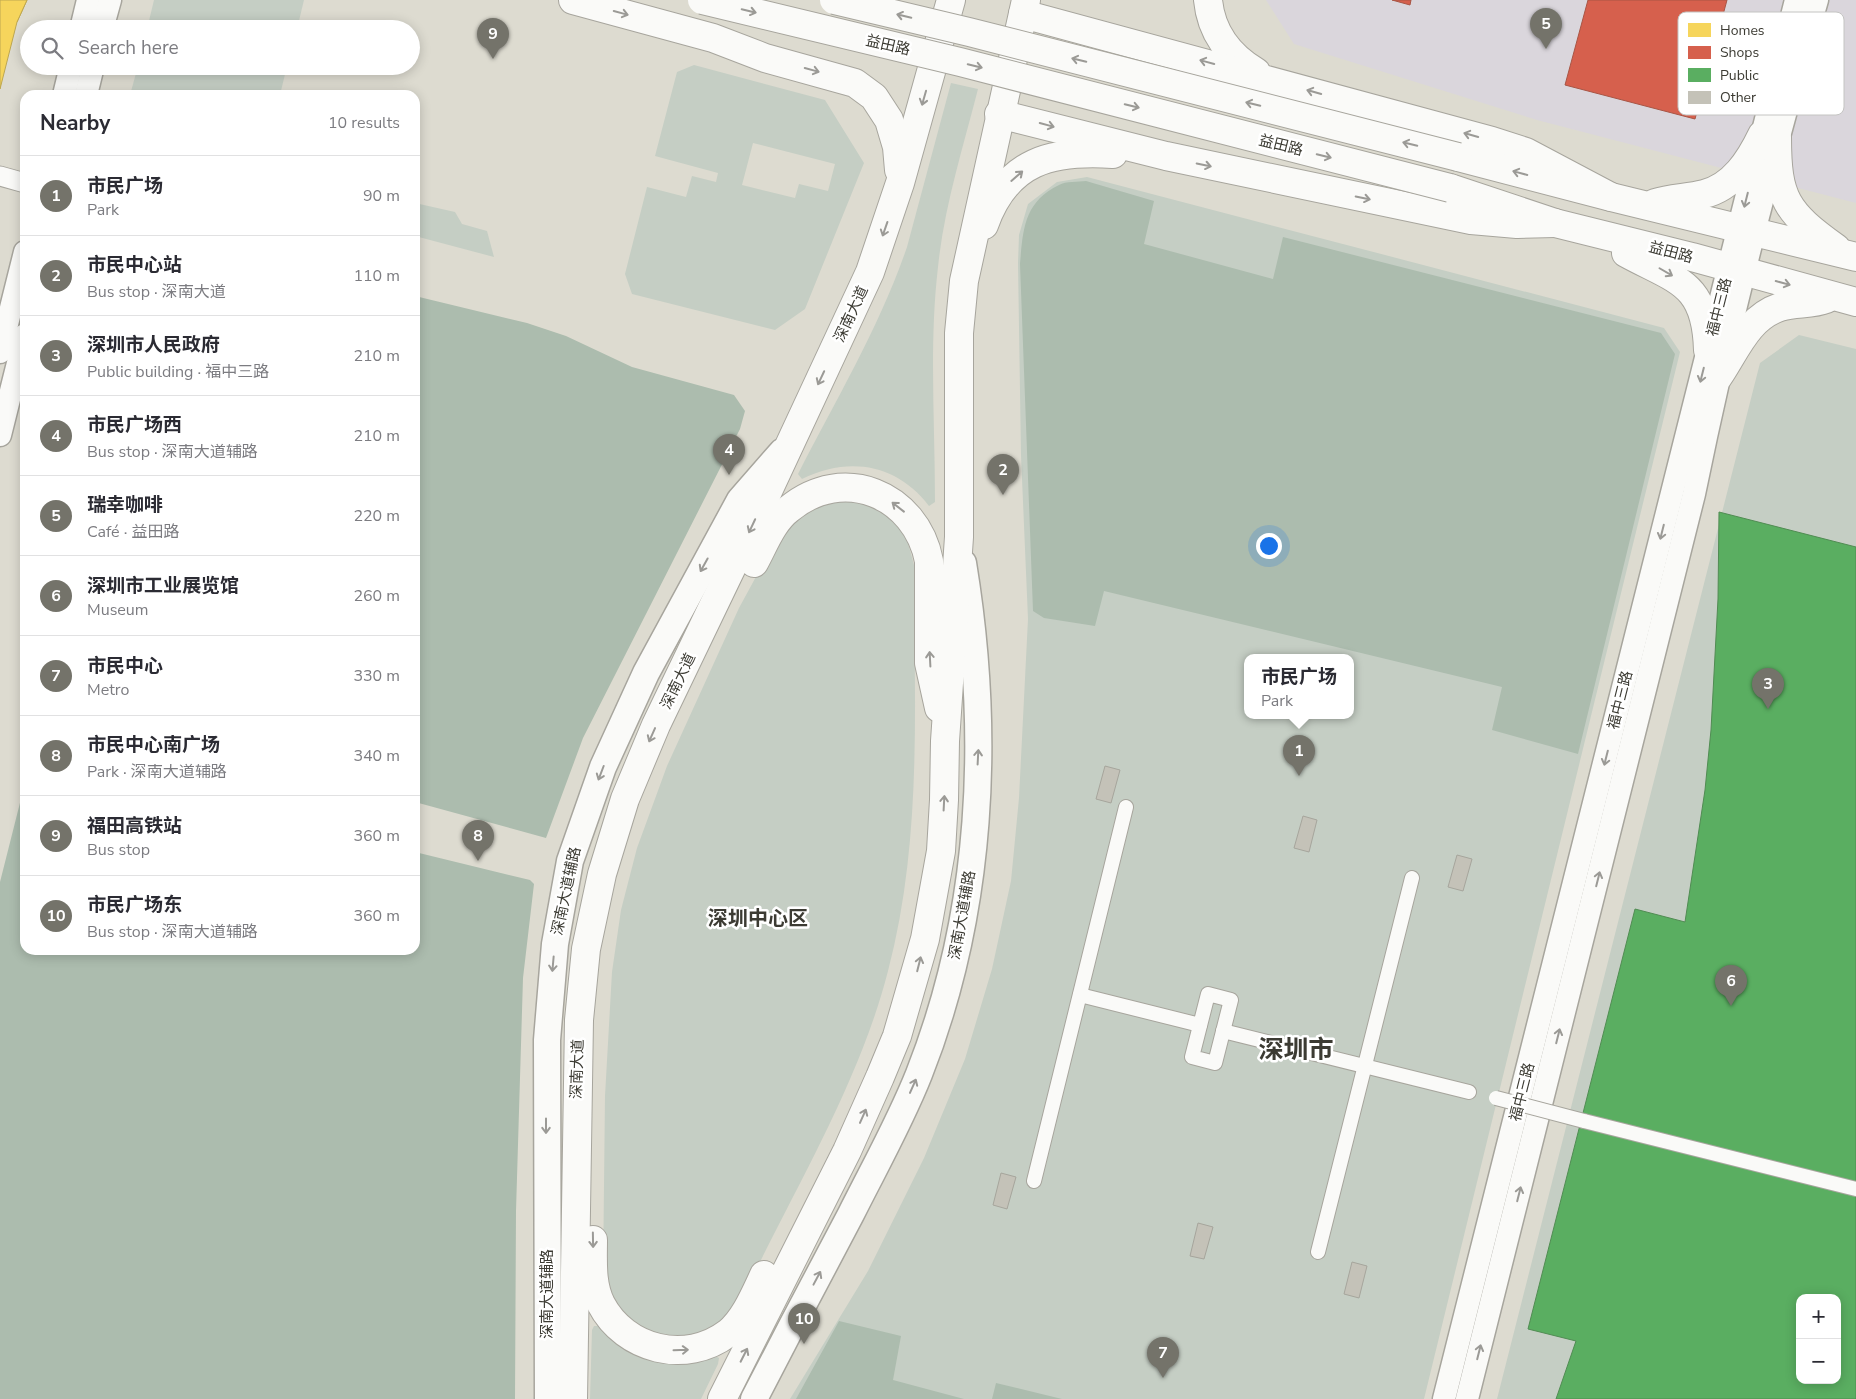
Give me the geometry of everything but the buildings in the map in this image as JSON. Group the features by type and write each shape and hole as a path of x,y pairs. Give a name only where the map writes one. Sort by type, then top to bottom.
{"main road":[{"path":"574,0 713,38 765,58 855,83 874,97 889,120 897,147 900,183"},
{"name":"益田路","path":"702,0 960,62 1450,188 1555,223 1844,299"},
{"name":"益田路","path":"834,0 969,32 1611,197 1851,256"},
{"name":"深南大道","path":"573,1399 576,1106 581,985 586,949 602,874 625,799 640,762 870,272 900,183 949,0"},
{"path":"1208,0 1214,26 1224,45 1248,68 1270,80"},
{"path":"722,1399 847,1151 897,1036 925,939 940,850 945,741 959,537 959,333 964,280 1024,7 1270,80 1526,152 1611,197"},
{"path":"1000,114 1166,156 1471,220 1507,224 1555,223"},
{"path":"1648,205 1669,198 1705,194 1720,188 1738,174 1753,153 1770,136"},
{"path":"1770,136 1777,171 1785,198 1791,208 1808,227 1851,256"},
{"path":"964,280 987,217 1003,192 1026,169 1039,161 1069,153 1166,156"},
{"path":"1594,232 1621,250 1681,281 1692,293 1703,313 1707,326 1708,350"},
{"path":"1718,378 1742,336 1756,321 1780,307 1844,299"},
{"name":"深南大道辅路","path":"548,1399 547,1040 554,944 570,861 603,767 646,673 740,500 792,440"},
{"path":"699,639 732,603 775,524 786,511 811,495 835,488 854,488 878,494 905,512 919,530 926,545 929,561 929,663 945,741"},
{"name":"深南大道辅路","path":"754,1399 869,1178 914,1084 935,1028 961,934 972,865 979,729 971,610 959,537"},
{"path":"576,1106 587,1148 593,1188 593,1268 595,1287 601,1303 614,1323 629,1336 649,1345 669,1350 681,1351 704,1346 730,1332 751,1300 791,1227 818,1186 847,1151"}],"street":[{"path":"83,20 88,0"},
{"path":"104,20 110,0"},
{"name":"福中三路","path":"1813,12 1817,0"},
{"path":"65,90 69,75"},
{"path":"87,90 91,75"},
{"name":"福中三路","path":"1467,1399 1694,494 1718,378 1737,270 1774,115"},
{"name":"福中三路","path":"1770,136 1777,115"},
{"path":"0,176 20,182"},
{"name":"福中三路","path":"1444,1399 1708,350 1737,270"},
{"path":"0,352 20,272"},
{"path":"0,435 7,375 20,346"},
{"path":"1034,1181 1126,807"},
{"path":"1318,1252 1412,878"},
{"path":"1208,994 1231,1000 1223,1031 1215,1063 1192,1057 1208,994"},
{"path":"1080,995 1200,1025"},
{"path":"1223,1031 1469,1092"},
{"path":"1496,1098 1856,1190"}],"shaded area":[{"path":"154,0 304,0 299,20 149,20"},
{"path":"1266,0 1856,0 1856,203 1537,120 1294,44"},
{"path":"694,65 825,100 864,163 805,309 775,330 632,294 625,274 647,187 686,197 692,176 716,182 718,173 655,156 677,72","holes":["753,143 835,164 828,191 799,184 795,198 742,185"]},
{"path":"136,75 285,75 281,90 131,90"},
{"path":"951,83 978,89 949,200 938,267 933,355 935,502 929,506 902,481 887,473 871,468 854,466 837,468 802,479 798,474 871,334 896,276 907,247"},
{"path":"1087,177 1664,328 1680,352 1424,1399 790,1399 868,1271 924,1158 965,1059 992,969 1011,881 1019,798 1028,619 1021,455 1018,263 1019,235 1028,204 1057,182"},
{"path":"420,204 455,212 462,224 487,231 494,257 420,237"},
{"path":"1799,335 1856,349 1856,1399 1497,1399 1760,363"},
{"path":"830,499 865,503 888,512 903,531 914,565 915,718 912,820 907,871 899,921 888,971 876,1011 846,1089 742,1297 716,1330 677,1340 637,1330 615,1308 603,1276 605,1096 612,972 621,910 637,848 667,766 739,608 782,529"},
{"path":"594,1326 599,1326 613,1340 627,1349 715,1356 719,1358 718,1364 701,1399 590,1399 592,1330"}],"green space":[{"path":"1086,181 1154,201 1144,244 1273,279 1283,237 1661,333 1675,354 1578,754 1492,730 1502,687 1104,591 1095,626 1044,618 1033,611 1020,264 1022,239 1032,208 1047,192 1069,182"},
{"path":"420,297 527,323 566,336 632,367 734,395 745,411 740,429 583,738 546,838 420,803"},
{"path":"20,803 20,955 420,955 420,853 530,880 534,884 523,978 516,1211 515,1399 0,1399 0,882"},
{"path":"839,1321 901,1336 893,1380 964,1399 796,1399"},
{"path":"996,1383 1062,1399 992,1399"}],"place":[{"name":"瑞幸咖啡","path":"1546,49"},
{"name":"福田高铁站","path":"493,59"},
{"name":"市民广场西","path":"729,475"},
{"name":"市民中心站","path":"1003,495"},
{"name":"深圳市人民政府","path":"1768,709"},
{"name":"市民广场","path":"1299,776"},
{"name":"市民中心南广场","path":"478,861"},
{"name":"深圳市工业展览馆","path":"1731,1006"},
{"name":"市民广场东","path":"804,1344"},
{"name":"市民中心","path":"1163,1378"}],"district":[{"name":"深圳中心区","path":"758,918"},
{"name":"深圳市","path":"1296,1050"}]}
